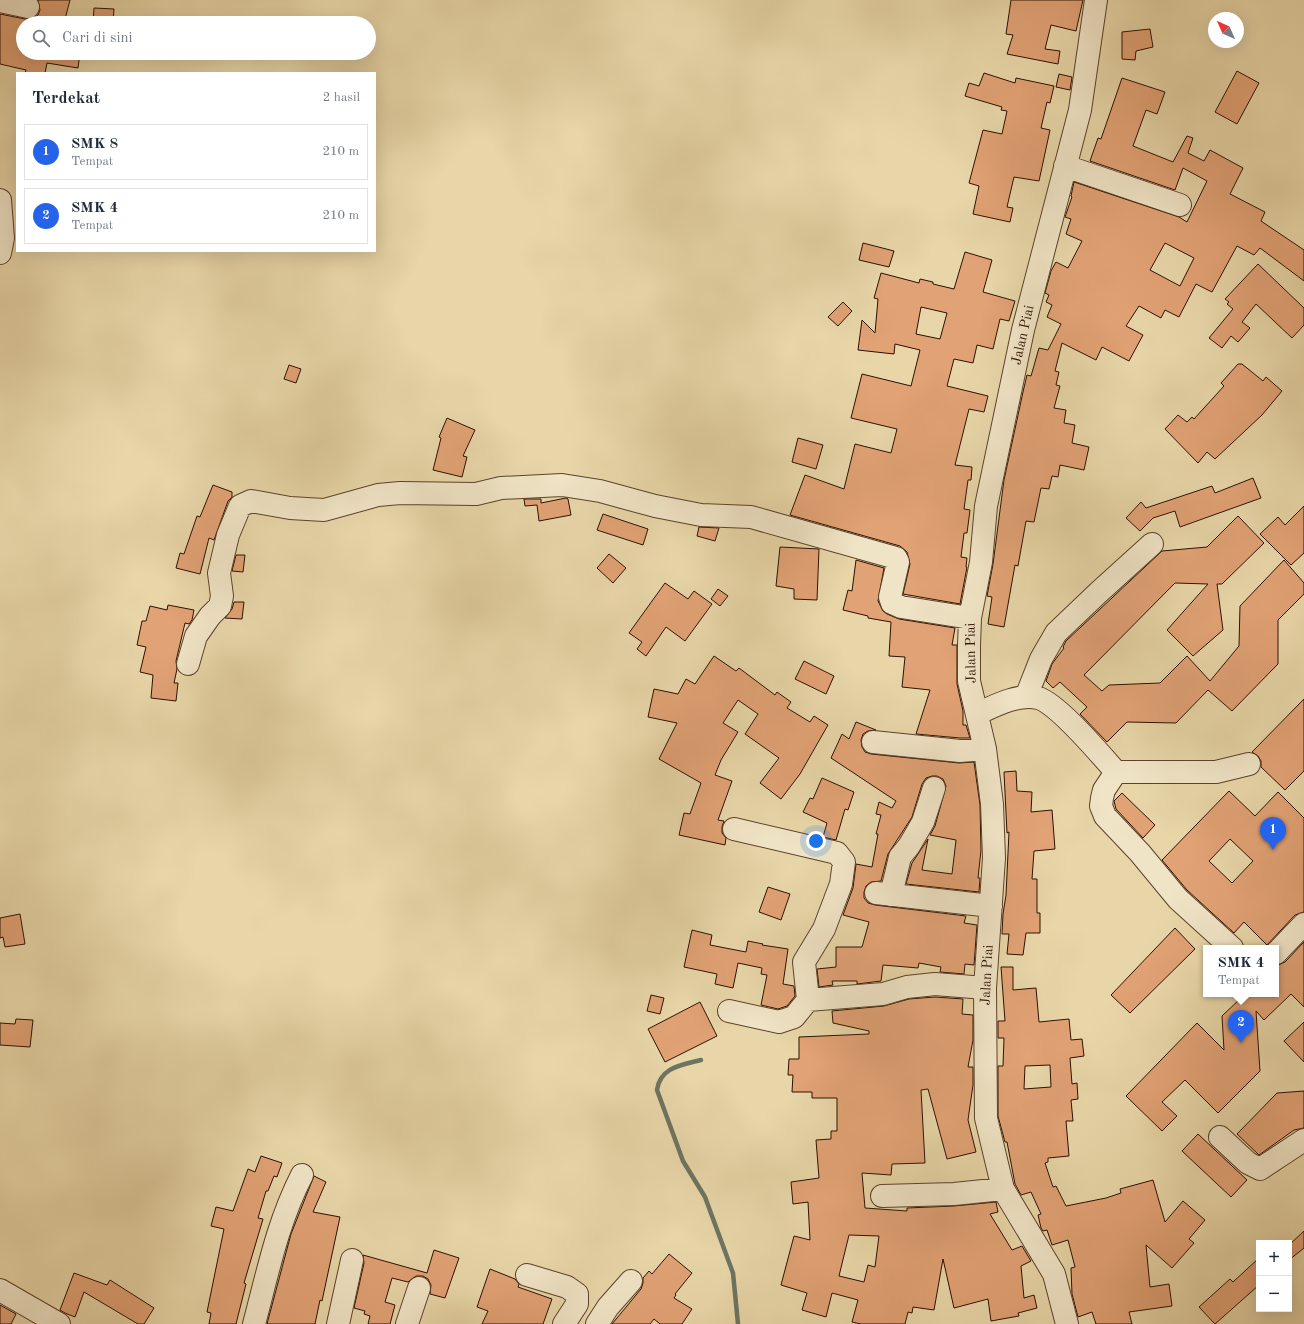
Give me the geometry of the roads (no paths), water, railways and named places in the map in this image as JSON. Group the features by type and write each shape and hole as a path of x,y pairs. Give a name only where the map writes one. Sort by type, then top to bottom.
{"street":[{"name":"Jalan Piai","path":"1067,1324 1054,1274 1003,1189 986,1118 985,988 994,858 992,804 985,749 969,681 970,618 981,562 986,506 1002,424 1023,330 1080,110 1096,0"},
{"path":"0,1 27,9"},
{"path":"1065,166 1180,205"},
{"path":"0,200 3,238 0,253"},
{"path":"188,664 196,636 210,616 220,606 222,596 219,573 228,535 240,506 251,501 290,508 324,510 386,494 476,494 501,488 562,485 600,491 655,506 701,516 751,517 896,558 898,562 890,597 892,603 901,607 970,618"},
{"path":"1026,697 1041,659 1056,633 1152,544"},
{"path":"977,714 998,704 1026,697 1040,698 1076,727 1116,772 1216,772 1248,764"},
{"path":"873,742 953,751 985,749"},
{"path":"1116,772 1102,798 1101,806 1105,816 1140,853 1178,899 1229,945"},
{"path":"934,788 924,822 909,846 900,857 884,894 991,906"},
{"path":"729,1011 780,1022 794,1017 808,1000 804,962 824,929 841,884 844,862 837,853 734,829"},
{"path":"1279,950 1304,924"},
{"path":"808,1000 883,994 907,987 935,984 985,988"},
{"path":"1220,1137 1248,1163 1260,1169 1304,1140"},
{"path":"254,1324 278,1229 288,1203 302,1175"},
{"path":"882,1196 954,1194 1003,1189"},
{"path":"339,1324 352,1260"},
{"path":"527,1275 567,1287 577,1294 578,1304 564,1324"},
{"path":"597,1324 608,1306 631,1281"},
{"path":"407,1324 418,1288"},
{"path":"0,1290 59,1324"}],"waterway":[{"path":"701,1060 673,1068 667,1072 662,1076 657,1090 683,1161 705,1197 733,1273 738,1324"}],"place":[{"name":"SMK 8","path":"1273,850"},
{"name":"SMK 4","path":"1241,1043"}]}
